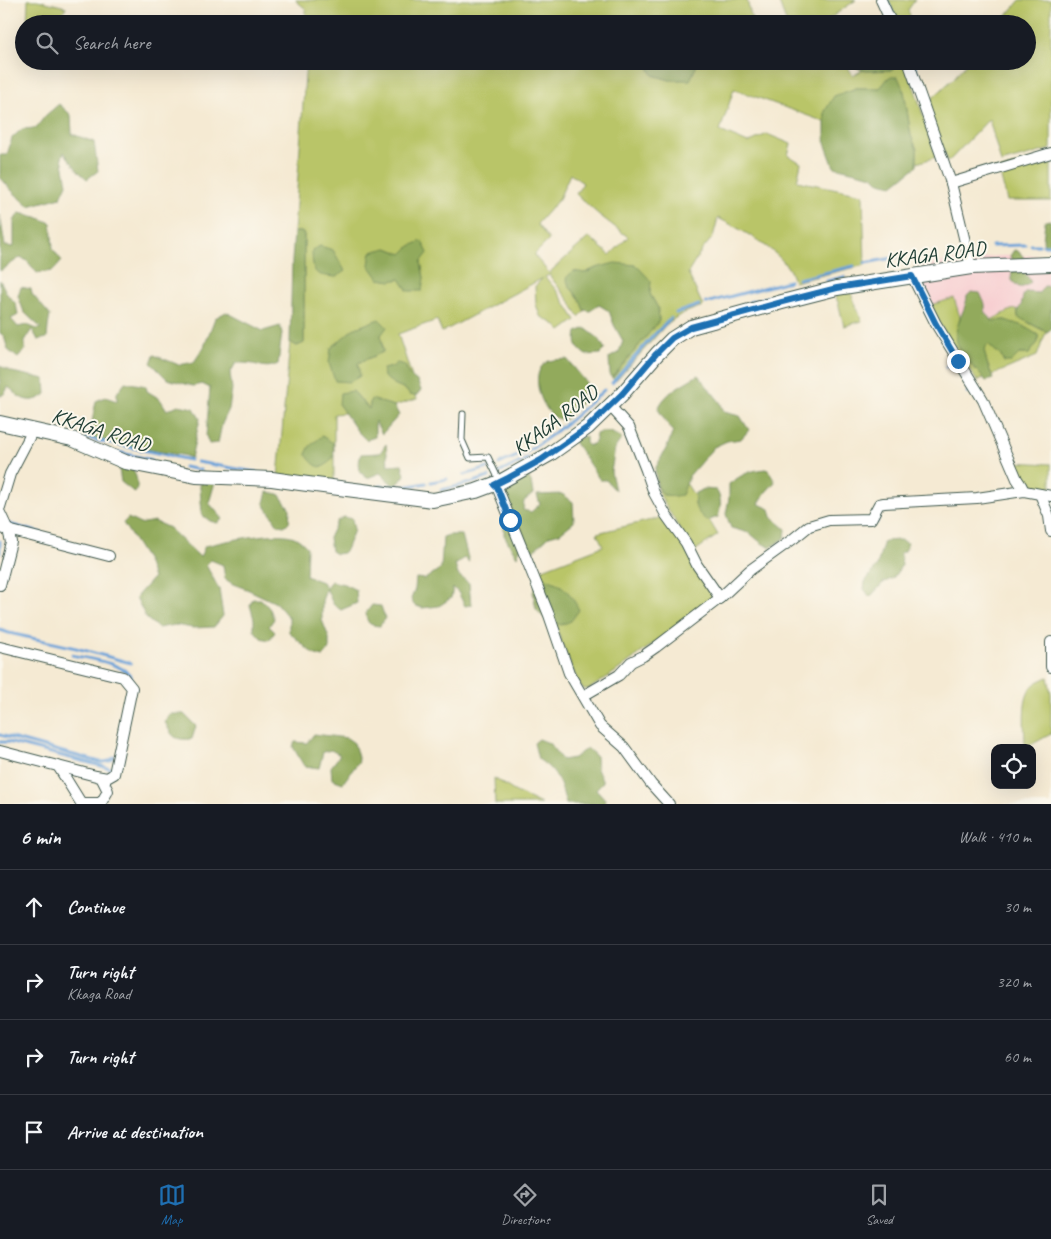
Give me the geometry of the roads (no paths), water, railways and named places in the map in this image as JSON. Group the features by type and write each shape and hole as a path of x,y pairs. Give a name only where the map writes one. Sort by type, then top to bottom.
{"street":[{"path":"881,0 888,15"},
{"path":"911,70 951,183 971,267"},
{"path":"951,183 1051,153"},
{"name":"KKAGA ROAD","path":"0,423 72,439 125,462 196,476 272,479 433,500 469,492 497,483 550,454 588,427 622,394 672,338 691,327 837,288 971,267 1051,264"},
{"path":"912,276 936,324 983,400 1024,491"},
{"path":"610,406 628,427 654,493 666,515 720,598"},
{"path":"0,507 10,474 33,430"},
{"path":"497,483 546,607 568,673 600,726 624,747 668,804"},
{"path":"583,696 619,675 631,662 656,647 720,598 750,570 809,526 829,520 872,519 879,504 884,502 977,498 1024,491 1048,496 1048,516 1051,531"},
{"path":"0,514 4,529 11,542 0,585"},
{"path":"4,529 109,556"},
{"path":"1051,642 1051,667"},
{"path":"0,647 123,677 132,688 114,774 107,778 0,751"},
{"path":"58,766 81,803 101,803 108,791 101,777"}],"lane":[{"path":"463,414 462,440 470,458 488,457 497,483"}],"waterway":[{"path":"887,0 893,15"},
{"path":"916,70 927,101"},
{"path":"992,246 1025,245"},
{"path":"1031,245 1039,245"},
{"path":"1043,245 1051,245"},
{"path":"865,263 899,257"},
{"path":"798,279 854,266"},
{"path":"827,281 844,277"},
{"path":"706,303 789,281"},
{"path":"749,302 807,287"},
{"path":"676,313 699,305"},
{"path":"612,383 671,318"},
{"path":"946,367 952,364 958,367"},
{"path":"967,393 972,389 971,386"},
{"path":"499,464 528,451 548,437 604,390"},
{"path":"86,438 190,460"},
{"path":"118,452 152,460"},
{"path":"498,473 529,458"},
{"path":"197,462 256,472"},
{"path":"184,467 200,470"},
{"path":"464,475 488,468"},
{"path":"441,490 489,477"},
{"path":"431,482 447,479"},
{"path":"380,486 403,487 426,483"},
{"path":"877,522 879,513"},
{"path":"9,524 41,533"},
{"path":"0,541 0,553"},
{"path":"0,630 131,663"},
{"path":"72,655 120,667 131,676 131,683"},
{"path":"0,735 100,762 111,760 114,757"},
{"path":"0,742 8,742 113,769"}]}
